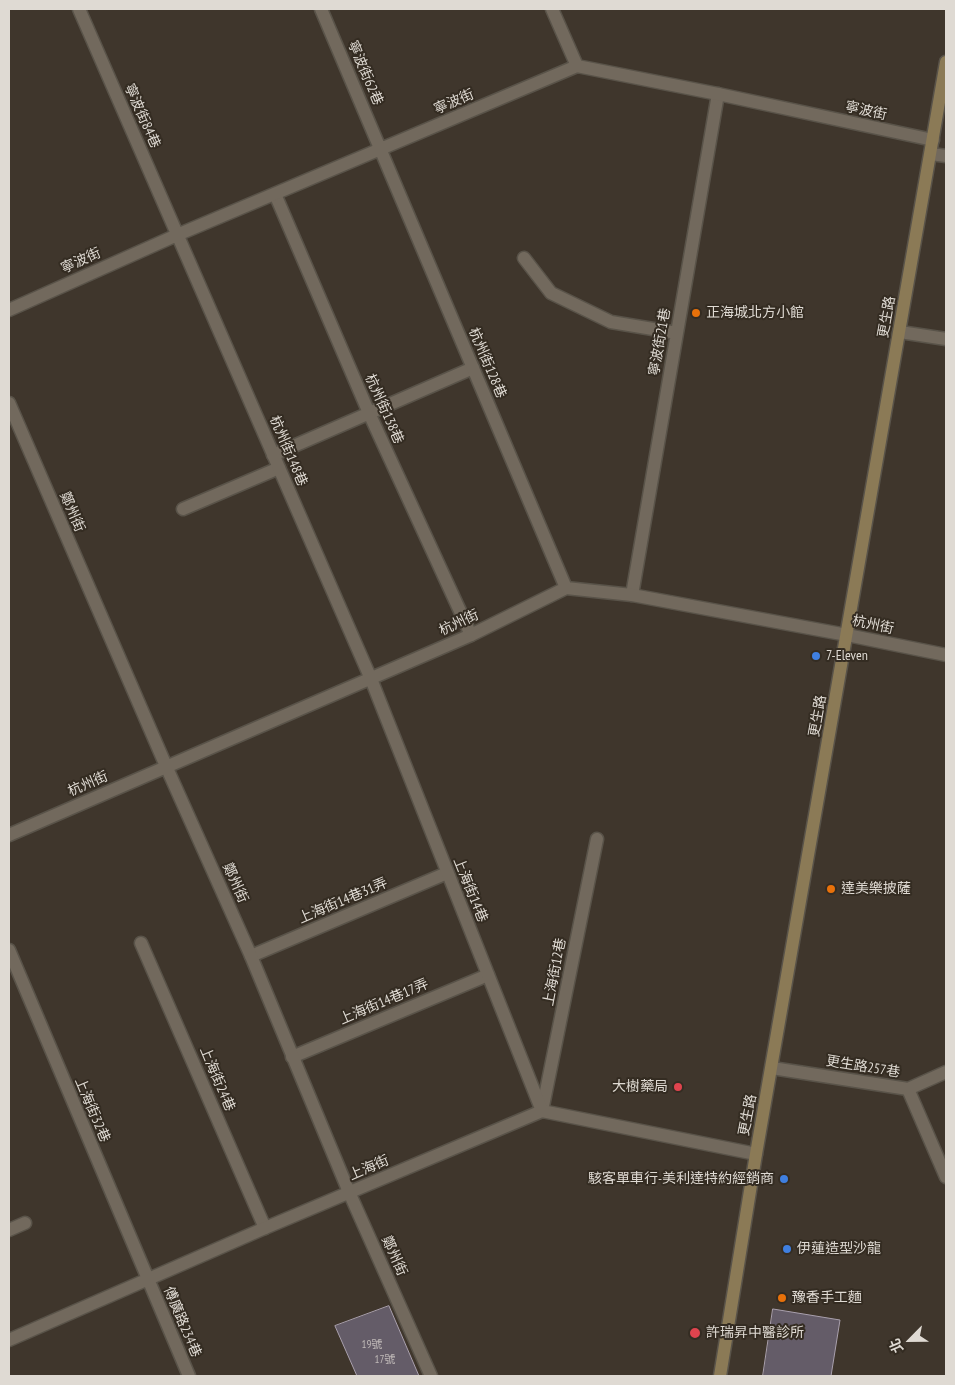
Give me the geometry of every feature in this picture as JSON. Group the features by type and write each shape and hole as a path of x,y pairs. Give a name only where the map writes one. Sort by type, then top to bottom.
{"street":[{"name":"寧波街84巷","path":"79,9 178,235"},
{"name":"寧波街62巷","path":"321,9 380,149"},
{"path":"552,9 578,66"},
{"name":"更生路","path":"720,1376 756,1154 946,62"},
{"name":"寧波街","path":"9,310 178,235 578,66 933,140"},
{"name":"寧波街21巷","path":"632,595 718,94"},
{"name":"杭州街128巷","path":"380,149 566,588"},
{"path":"931,154 946,156"},
{"name":"杭州街138巷","path":"275,194 369,413 471,635"},
{"name":"杭州街148巷","path":"178,235 371,679"},
{"path":"524,258 551,292 611,322 677,333"},
{"path":"900,332 946,339"},
{"path":"273,456 473,368"},
{"name":"鄭州街","path":"9,404 166,766 251,956 350,1192 431,1376"},
{"path":"183,509 279,468"},
{"name":"杭州街","path":"9,834 471,635 566,588 632,595 847,635 946,656"},
{"name":"上海街14巷","path":"371,679 542,1111"},
{"name":"上海街12巷","path":"542,1111 597,839"},
{"name":"上海街14巷31弄","path":"251,956 447,873"},
{"name":"上海街24巷","path":"141,943 265,1228"},
{"name":"上海街32巷","path":"9,950 147,1280"},
{"name":"上海街14巷17弄","path":"292,1056 488,975"},
{"name":"更生路257巷","path":"772,1068 908,1089 946,1072"},
{"path":"908,1089 946,1177"},
{"path":"542,1111 756,1154"},
{"name":"上海街","path":"9,1340 265,1228 542,1111"},
{"path":"9,1230 25,1223"},
{"name":"傅廣路234巷","path":"147,1280 189,1376"}],"building":[{"path":"389,1306 419,1376 357,1376 335,1326"},
{"path":"773,1309 840,1320 831,1376 763,1376"}],"place":[{"name":"正海城北方小館","path":"696,313"},
{"name":"7-Eleven","path":"816,656"},
{"name":"達美樂披薩","path":"831,889"},
{"name":"大樹藥局","path":"678,1087"},
{"name":"駭客單車行-美利達特約經銷商","path":"784,1179"},
{"name":"伊蓮造型沙龍","path":"787,1249"},
{"name":"豫香手工麵","path":"782,1298"},
{"name":"許瑞昇中醫診所","path":"695,1333"}]}
